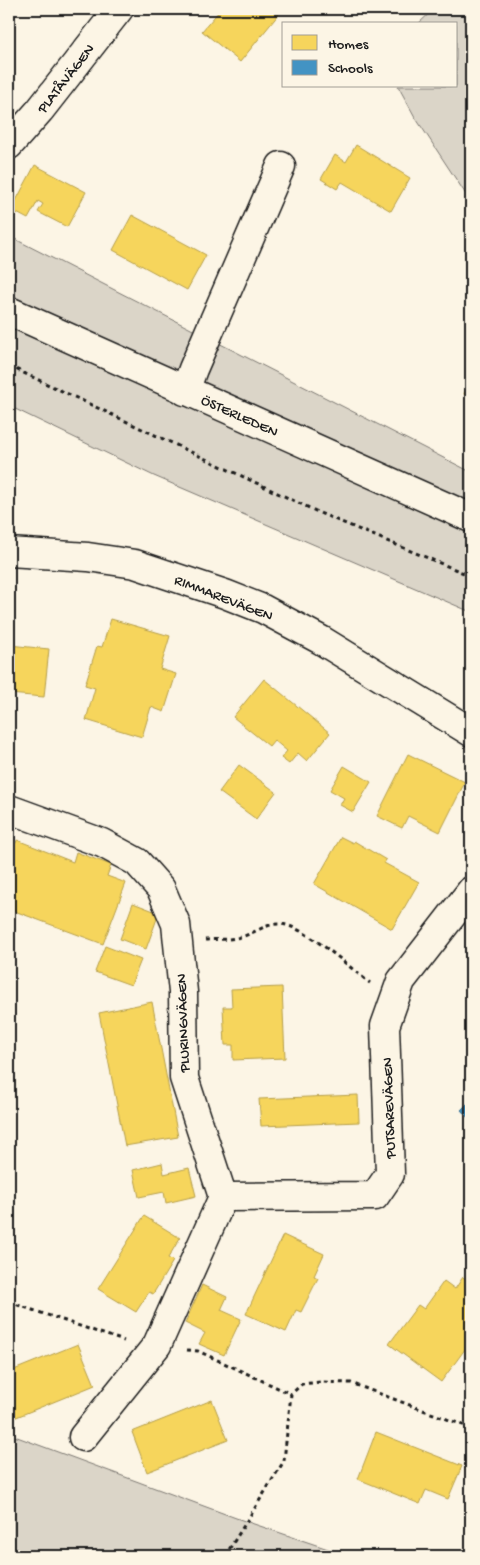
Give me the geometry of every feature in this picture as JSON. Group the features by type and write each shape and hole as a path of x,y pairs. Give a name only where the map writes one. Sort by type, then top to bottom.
{"street":[{"name":"PLATÅVÄGEN","path":"9,144 40,110 120,9"},
{"path":"185,391 281,166"},
{"name":"ÖSTERLEDEN","path":"9,311 471,518"},
{"name":"RIMMAREVÄGEN","path":"9,552 88,557 135,564 248,603 321,640 471,732"},
{"name":"PLURINGVÄGEN","path":"9,809 102,843 137,862 161,889 176,924 183,992 184,1078 223,1197"},
{"name":"PUTSAREVÄGEN","path":"223,1197 375,1196 390,1174 385,1026 401,981 471,891"},
{"path":"84,1437 157,1345 223,1197"}],"path":[{"path":"9,366 322,514 471,576"},
{"path":"177,941 237,938 273,925 287,925 310,937 371,984 393,1004"},
{"path":"225,1556 284,1461 291,1394 302,1384 320,1382 351,1383 471,1428"}],"shaded area":[{"path":"434,9 471,9 471,202 415,117 399,88 458,88 458,22 420,22"},
{"path":"9,236 471,472 471,612 154,476 9,406"},
{"path":"9,1434 236,1518 349,1556 9,1556"}],"building: Homes":[{"path":"221,9 283,9 240,62 202,31"},
{"path":"356,145 410,178 391,211 342,182 337,189 321,179 335,155 346,162"},
{"path":"35,165 86,192 67,227 38,212 43,204 38,201 28,219 11,210"},
{"path":"132,215 206,255 187,290 113,250"},
{"path":"471,380 471,398 464,394"},
{"path":"111,619 170,636 160,669 176,674 164,712 151,707 142,737 86,720 95,688 85,685 97,646 102,647"},
{"path":"9,645 49,649 44,697 9,694"},
{"path":"264,679 330,733 307,761 298,753 289,764 281,758 287,751 274,740 269,746 233,717"},
{"path":"408,754 465,782 440,832 408,816 402,828 377,816"},
{"path":"239,765 276,792 256,819 219,792"},
{"path":"344,766 371,782 353,812 340,805 344,798 330,790"},
{"path":"341,837 353,843 354,841 386,860 384,863 419,882 392,929 314,884"},
{"path":"9,840 16,843 17,840 73,862 76,852 111,865 107,876 126,883 103,944 9,909"},
{"path":"133,903 159,913 146,949 120,939"},
{"path":"105,946 141,960 131,985 95,972"},
{"path":"282,987 285,1058 233,1060 233,1045 225,1045 223,1007 232,1007 231,989"},
{"path":"152,1002 178,1137 125,1146 99,1013"},
{"path":"358,1095 359,1122 261,1126 259,1099"},
{"path":"162,1163 164,1174 189,1168 196,1196 166,1203 164,1192 139,1197 133,1170"},
{"path":"144,1216 180,1238 168,1258 173,1261 153,1294 149,1292 136,1312 98,1289"},
{"path":"283,1235 324,1254 314,1276 318,1278 301,1312 296,1310 286,1332 246,1314"},
{"path":"463,1277 471,1283 471,1325 467,1331 471,1334 471,1341 441,1382 389,1344 418,1305 424,1309 444,1281 455,1289"},
{"path":"202,1285 227,1297 221,1310 241,1319 224,1355 199,1344 205,1333 185,1323"},
{"path":"78,1344 95,1385 14,1418 9,1406 9,1372"},
{"path":"212,1400 228,1440 147,1472 132,1432"},
{"path":"376,1432 462,1466 448,1499 426,1490 420,1504 358,1479"}],"building: Schools":[{"path":"471,1100 471,1121 461,1110"}]}
